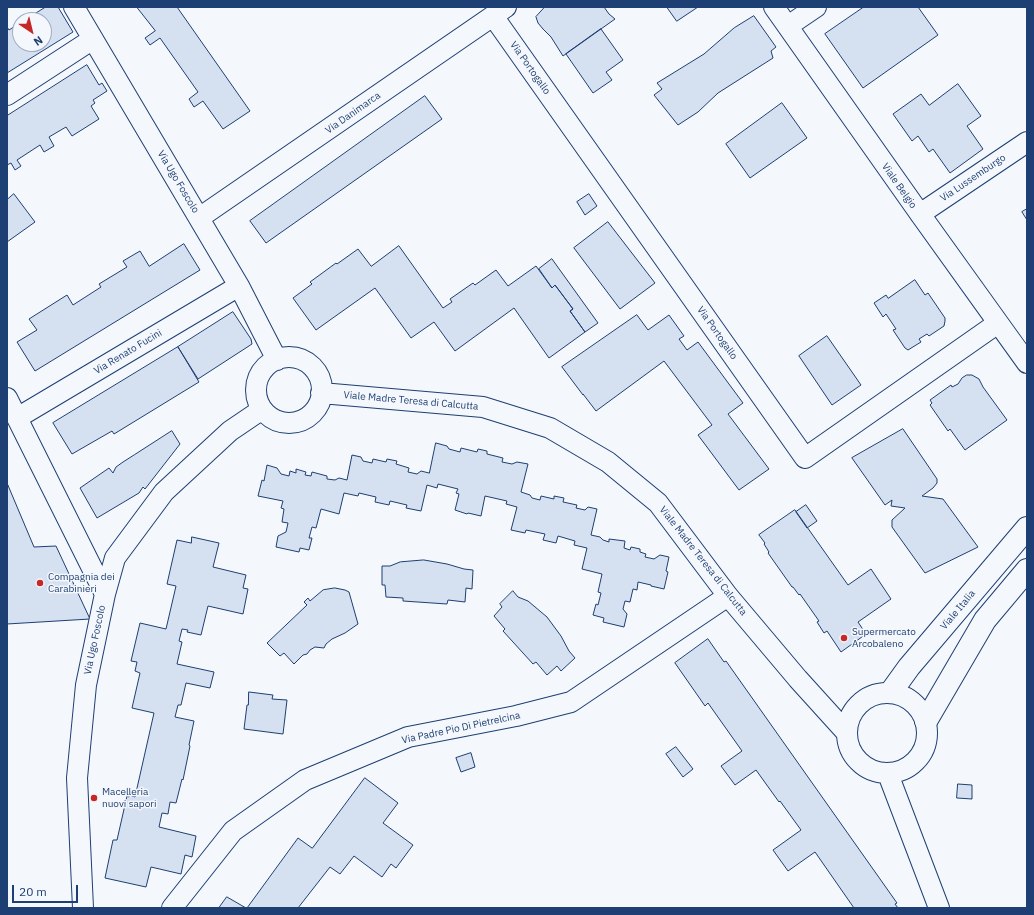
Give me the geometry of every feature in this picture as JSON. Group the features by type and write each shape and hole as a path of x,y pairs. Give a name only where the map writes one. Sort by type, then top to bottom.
{"street":[{"name":"Via Ugo Foscolo","path":"74,7 239,286 277,360"},
{"name":"Viale Belgio","path":"774,7 1027,363"},
{"path":"788,26 816,7"},
{"name":"Via Danimarca","path":"199,218 500,11"},
{"name":"Via Portogallo","path":"500,11 805,458 998,323"},
{"path":"7,95 93,39"},
{"name":"Via Lussemburgo","path":"920,214 1027,142"},
{"name":"Via Renato Fucini","path":"16,418 239,286"},
{"path":"286,357 303,360 316,371 322,387 321,393 319,404 308,418 291,424 274,421 261,410 255,394 258,376 269,363 286,357"},
{"name":"Viale Madre Teresa di Calcutta","path":"321,393 483,407 550,428 608,462 658,503 728,596 798,679 846,732"},
{"path":"7,398 105,594"},
{"name":"Via Ugo Foscolo","path":"83,908 77,778 86,685 105,594 115,558 164,492 230,431 261,410"},
{"name":"Viale Italia","path":"891,692 909,667 1027,528"},
{"path":"926,722 985,620 1027,570"},
{"name":"Via Padre Pio Di Pietrelcina","path":"172,908 233,831 305,780 408,737 516,716 571,702 728,596"},
{"path":"891,692 904,695 915,703 926,722 928,736 924,749 916,761 902,771 888,774 874,772 866,768 856,759 848,747 846,732 849,718 856,706 864,699 876,693 891,692"},
{"path":"888,774 939,908"}],"building":[{"path":"46,7 58,7 73,32 52,45 52,12 38,12"},
{"path":"137,7 177,7 250,111 223,129 203,101 194,107 189,99 198,92 160,38 150,45 145,38 155,31"},
{"path":"545,7 604,7 615,19 563,56 551,37 538,23 536,17"},
{"path":"667,7 698,7 677,21"},
{"path":"864,7 918,7 938,35 863,88 825,34"},
{"path":"754,16 776,47 771,51 773,58 718,93 698,112 678,125 654,95 662,89 657,83 704,54 734,28"},
{"path":"7,27 9,30 12,28 12,52 41,52 7,73"},
{"path":"601,29 623,60 606,72 612,80 593,93 566,54"},
{"path":"87,65 99,85 102,83 107,91 93,100 95,103 91,106 99,119 72,136 66,127 49,137 54,146 44,152 40,145 17,160 21,166 15,170 11,163 7,165 7,116"},
{"path":"958,84 981,116 967,126 983,149 950,173 933,149 929,152 918,136 912,141 893,114 921,94 929,105"},
{"path":"425,96 442,119 266,243 250,221"},
{"path":"782,103 807,138 750,178 726,144"},
{"path":"14,194 35,222 7,242 7,200"},
{"path":"589,194 597,206 585,215 577,202"},
{"path":"1027,209 1027,220 1022,212"},
{"path":"608,222 655,283 620,309 574,248"},
{"path":"184,244 200,270 35,371 17,342 37,330 29,319 67,295 73,305 101,287 99,284 127,267 123,261 140,251 149,266"},
{"path":"399,246 443,308 452,302 450,299 473,283 475,285 496,270 508,286 536,266 552,288 555,285 573,309 570,311 585,332 549,358 514,308 455,351 434,322 411,338 375,288 316,330 293,298 312,284 310,282 358,249 371,266"},
{"path":"552,259 598,323 585,332 570,311 573,309 555,285 552,288 539,269"},
{"path":"915,280 925,295 928,293 945,318 945,321 944,326 929,336 927,334 919,339 921,342 908,350 893,330 896,329 886,314 883,317 874,303 886,295 888,298"},
{"path":"233,312 251,339 252,344 198,379 178,347"},
{"path":"637,315 648,330 669,315 684,336 679,339 687,350 698,342 743,403 728,414 769,469 739,490 698,435 712,425 664,361 596,411 562,367"},
{"path":"827,336 861,385 832,405 799,356"},
{"path":"178,347 199,382 114,434 112,431 72,454 53,423"},
{"path":"967,375 972,375 979,379 983,387 1007,420 965,450 950,429 948,431 930,405 932,403 930,400 951,385 952,387 958,384 962,378"},
{"path":"903,429 937,479 937,483 933,488 922,496 943,499 978,547 925,573 892,527 892,520 905,508 891,506 892,500 885,505 852,458"},
{"path":"172,431 180,444 145,489 143,487 139,493 97,518 80,488 109,468 113,473 116,467 123,462"},
{"path":"436,443 460,452 461,448 477,452 478,449 487,451 487,454 503,458 502,462 512,464 517,462 528,464 521,492 530,495 532,498 540,500 541,496 554,499 554,496 564,498 563,502 577,505 576,508 585,510 588,507 597,509 591,535 600,537 609,542 609,539 625,541 624,548 630,550 631,547 640,549 640,552 646,554 645,557 654,559 660,555 669,557 666,571 668,572 664,589 638,582 637,590 633,589 630,602 625,601 623,609 627,614 624,627 603,622 604,618 593,615 596,604 598,605 601,593 598,592 602,574 582,569 587,548 574,545 575,541 558,536 556,543 543,540 545,534 526,530 525,533 511,530 517,507 506,504 507,501 485,496 481,516 455,510 459,494 456,493 458,489 438,484 437,488 427,485 421,511 406,508 407,505 390,501 389,505 375,502 376,497 359,493 358,496 344,493 339,514 321,509 316,528 312,527 309,538 312,538 309,550 300,548 299,552 276,547 278,536 286,532 288,523 282,522 284,509 281,508 283,501 258,496 262,480 264,481 267,465 277,468 281,474 289,476 290,471 296,473 296,469 306,472 305,475 311,476 312,472 327,476 327,479 335,480 339,478 347,480 352,455 361,457 363,461 372,463 373,459 386,462 387,459 397,461 396,464 409,468 408,472 417,474 421,471 429,473"},
{"name":"Compagnia dei Carabinieri","path":"7,483 34,547 56,546 90,619 7,624"},
{"path":"806,505 817,521 807,528 796,512"},
{"path":"795,510 848,585 871,569 891,599 858,622 866,634 841,652 827,631 824,633 817,622 819,621 768,553 769,552 764,544 765,543 759,535"},
{"path":"192,537 219,543 213,567 246,575 243,588 248,589 243,614 208,606 201,635 187,632 188,630 182,629 179,641 182,642 177,664 214,672 210,688 186,683 181,705 178,705 175,717 194,721 183,780 182,779 176,803 170,802 168,814 162,813 159,827 196,836 192,857 185,855 181,874 151,867 146,887 105,878 113,840 117,840 127,796 129,797 130,795 135,797 154,713 132,708 140,673 135,671 137,662 131,661 140,623 166,629 176,586 167,584 177,540 191,543"},
{"path":"424,560 473,570 472,589 466,588 465,602 448,600 447,604 403,601 403,598 386,597 385,585 382,585 382,566 390,566 400,562"},
{"path":"335,588 349,592 358,624 345,633 332,639 324,648 315,647 310,650 294,664 284,653 280,656 267,643 307,605 304,602 308,598 310,601 323,590"},
{"path":"513,591 518,597 528,601 547,617 575,658 561,671 557,666 547,675 536,662 533,664 503,631 505,629 494,616 502,607 500,604"},
{"path":"708,639 724,662 726,661 897,903 895,904 898,908 854,908 815,852 788,871 773,850 801,830 756,770 735,785 721,766 742,751 708,703 705,706 675,663"},
{"path":"249,692 273,695 272,699 287,700 283,734 244,729"},
{"path":"676,747 693,769 683,777 666,754"},
{"path":"471,753 475,767 461,772 456,758"},
{"path":"365,778 398,803 383,823 413,845 396,868 391,864 382,877 354,856 340,874 330,867 298,908 247,908 298,838 312,848"},
{"path":"958,784 972,785 972,799 957,798"},
{"path":"227,897 246,908 219,908"}],"place":[{"name":"Compagnia dei Carabinieri","path":"40,583"},
{"name":"Supermercato Arcobaleno","path":"844,638"},
{"name":"Macelleria nuovi sapori","path":"94,798"}]}
